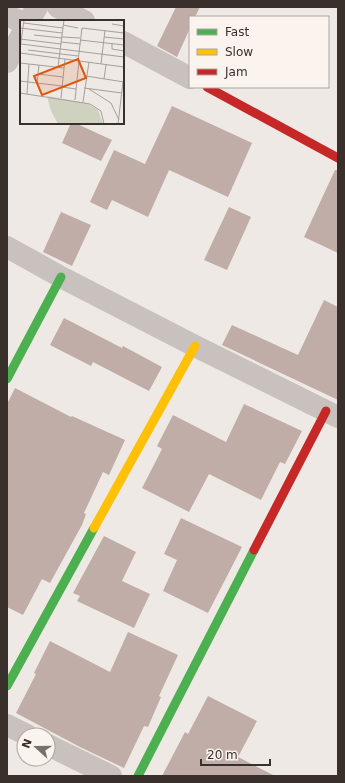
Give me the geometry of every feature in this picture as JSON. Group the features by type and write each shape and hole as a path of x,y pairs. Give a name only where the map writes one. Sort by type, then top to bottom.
{"street":[{"path":"30,20 37,7"},
{"path":"58,7 82,20"},
{"path":"7,15 20,22"},
{"path":"7,62 20,38"},
{"path":"124,43 189,77"},
{"path":"209,88 338,158"},
{"path":"7,247 195,346 332,414 138,776"},
{"path":"10,367 62,277"},
{"path":"7,686 195,346"},
{"path":"7,725 16,730"},
{"path":"56,749 111,776"}],"building":[{"path":"176,7 200,7 196,16 189,16 189,30 177,57 157,46"},
{"path":"172,106 252,143 228,197 169,170 148,217 112,200 107,210 90,202 114,150 145,164"},
{"path":"71,124 77,124 112,140 101,161 62,143"},
{"path":"335,170 338,170 338,253 304,237"},
{"path":"229,207 251,217 227,270 204,260"},
{"path":"61,212 91,225 72,266 43,252"},
{"path":"324,300 338,307 338,400 222,345 232,325 298,355"},
{"path":"64,318 122,348 123,346 162,367 149,391 93,362 91,366 50,345"},
{"path":"15,388 71,417 72,416 125,440 109,475 103,472 84,513 86,514 82,525 50,583 42,579 23,615 7,607 7,404"},
{"path":"244,404 302,431 285,464 280,462 261,500 209,474 189,512 142,488 162,449 157,446 173,415 226,442"},
{"path":"181,518 242,547 208,613 163,591 177,560 164,554"},
{"path":"104,536 136,552 122,581 150,594 134,628 77,601 80,596 73,593"},
{"path":"128,632 178,655 159,696 161,697 148,727 144,726 124,768 56,734 56,727 42,727 16,713 36,674 34,673 50,641 110,672"},
{"path":"208,696 257,721 238,757 275,776 162,776 185,732 188,734"}],"traffic: fast":[{"path":"7,379 61,277"},
{"path":"7,686 94,528"},
{"path":"138,776 254,550"}],"traffic: slow":[{"path":"94,528 195,346"}],"traffic: jam":[{"path":"209,88 338,158"},
{"path":"254,550 326,411"}]}
